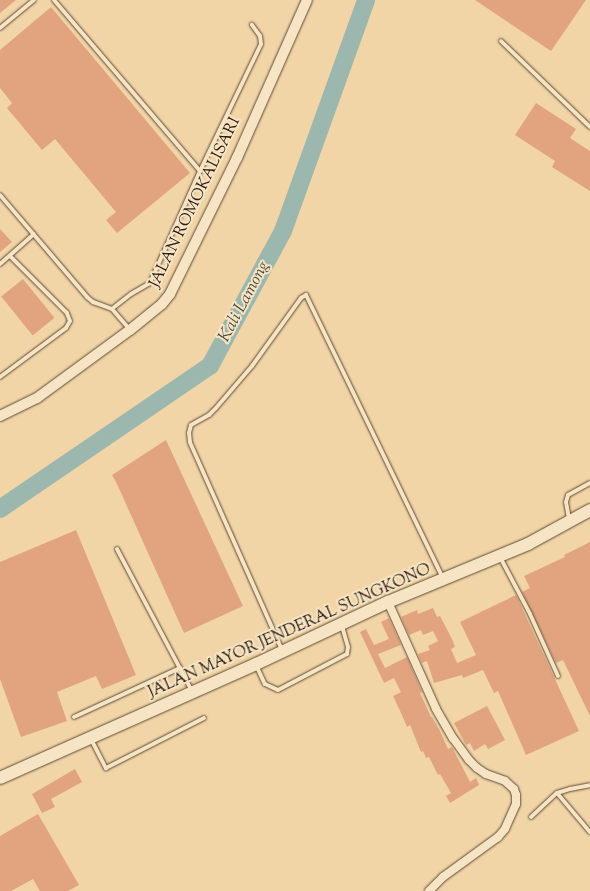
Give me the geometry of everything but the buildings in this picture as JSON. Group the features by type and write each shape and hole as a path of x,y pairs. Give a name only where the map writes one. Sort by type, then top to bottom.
{"main road":[{"name":"JALAN MAYOR JENDERAL SUNGKONO","path":"0,778 90,737 193,693 388,602 528,544 590,510"}],"street":[{"name":"JALAN ROMOKALISARI","path":"0,416 37,398 130,330 162,304 176,284 237,158 307,0"},
{"path":"388,602 436,709 453,738 468,760 486,774 505,781 514,789 516,796 516,804 505,830 498,837 443,877 429,891"}],"lane":[{"path":"0,28 34,0"},
{"path":"54,0 200,171"},
{"path":"112,309 131,294 150,283 200,171 261,44 260,36 252,25"},
{"path":"501,41 590,127"},
{"path":"0,195 87,297 93,302 112,309 130,330"},
{"path":"0,264 34,234"},
{"path":"0,377 66,328 70,321 67,313 10,256"},
{"path":"282,651 190,442 189,433 191,426 209,415 252,366 301,298 306,295 444,580"},
{"path":"569,522 566,502 568,495 590,483"},
{"path":"116,550 193,693"},
{"path":"499,557 530,614 558,676"},
{"path":"256,664 265,684 278,690 347,654 348,647 342,624"},
{"path":"74,717 180,668"},
{"path":"90,737 106,768 204,718"},
{"path":"531,816 557,793 570,788 590,785"},
{"path":"557,793 590,832"}],"waterway":[{"name":"Kali Lamong","path":"0,509 210,366 283,231 366,0"}]}
